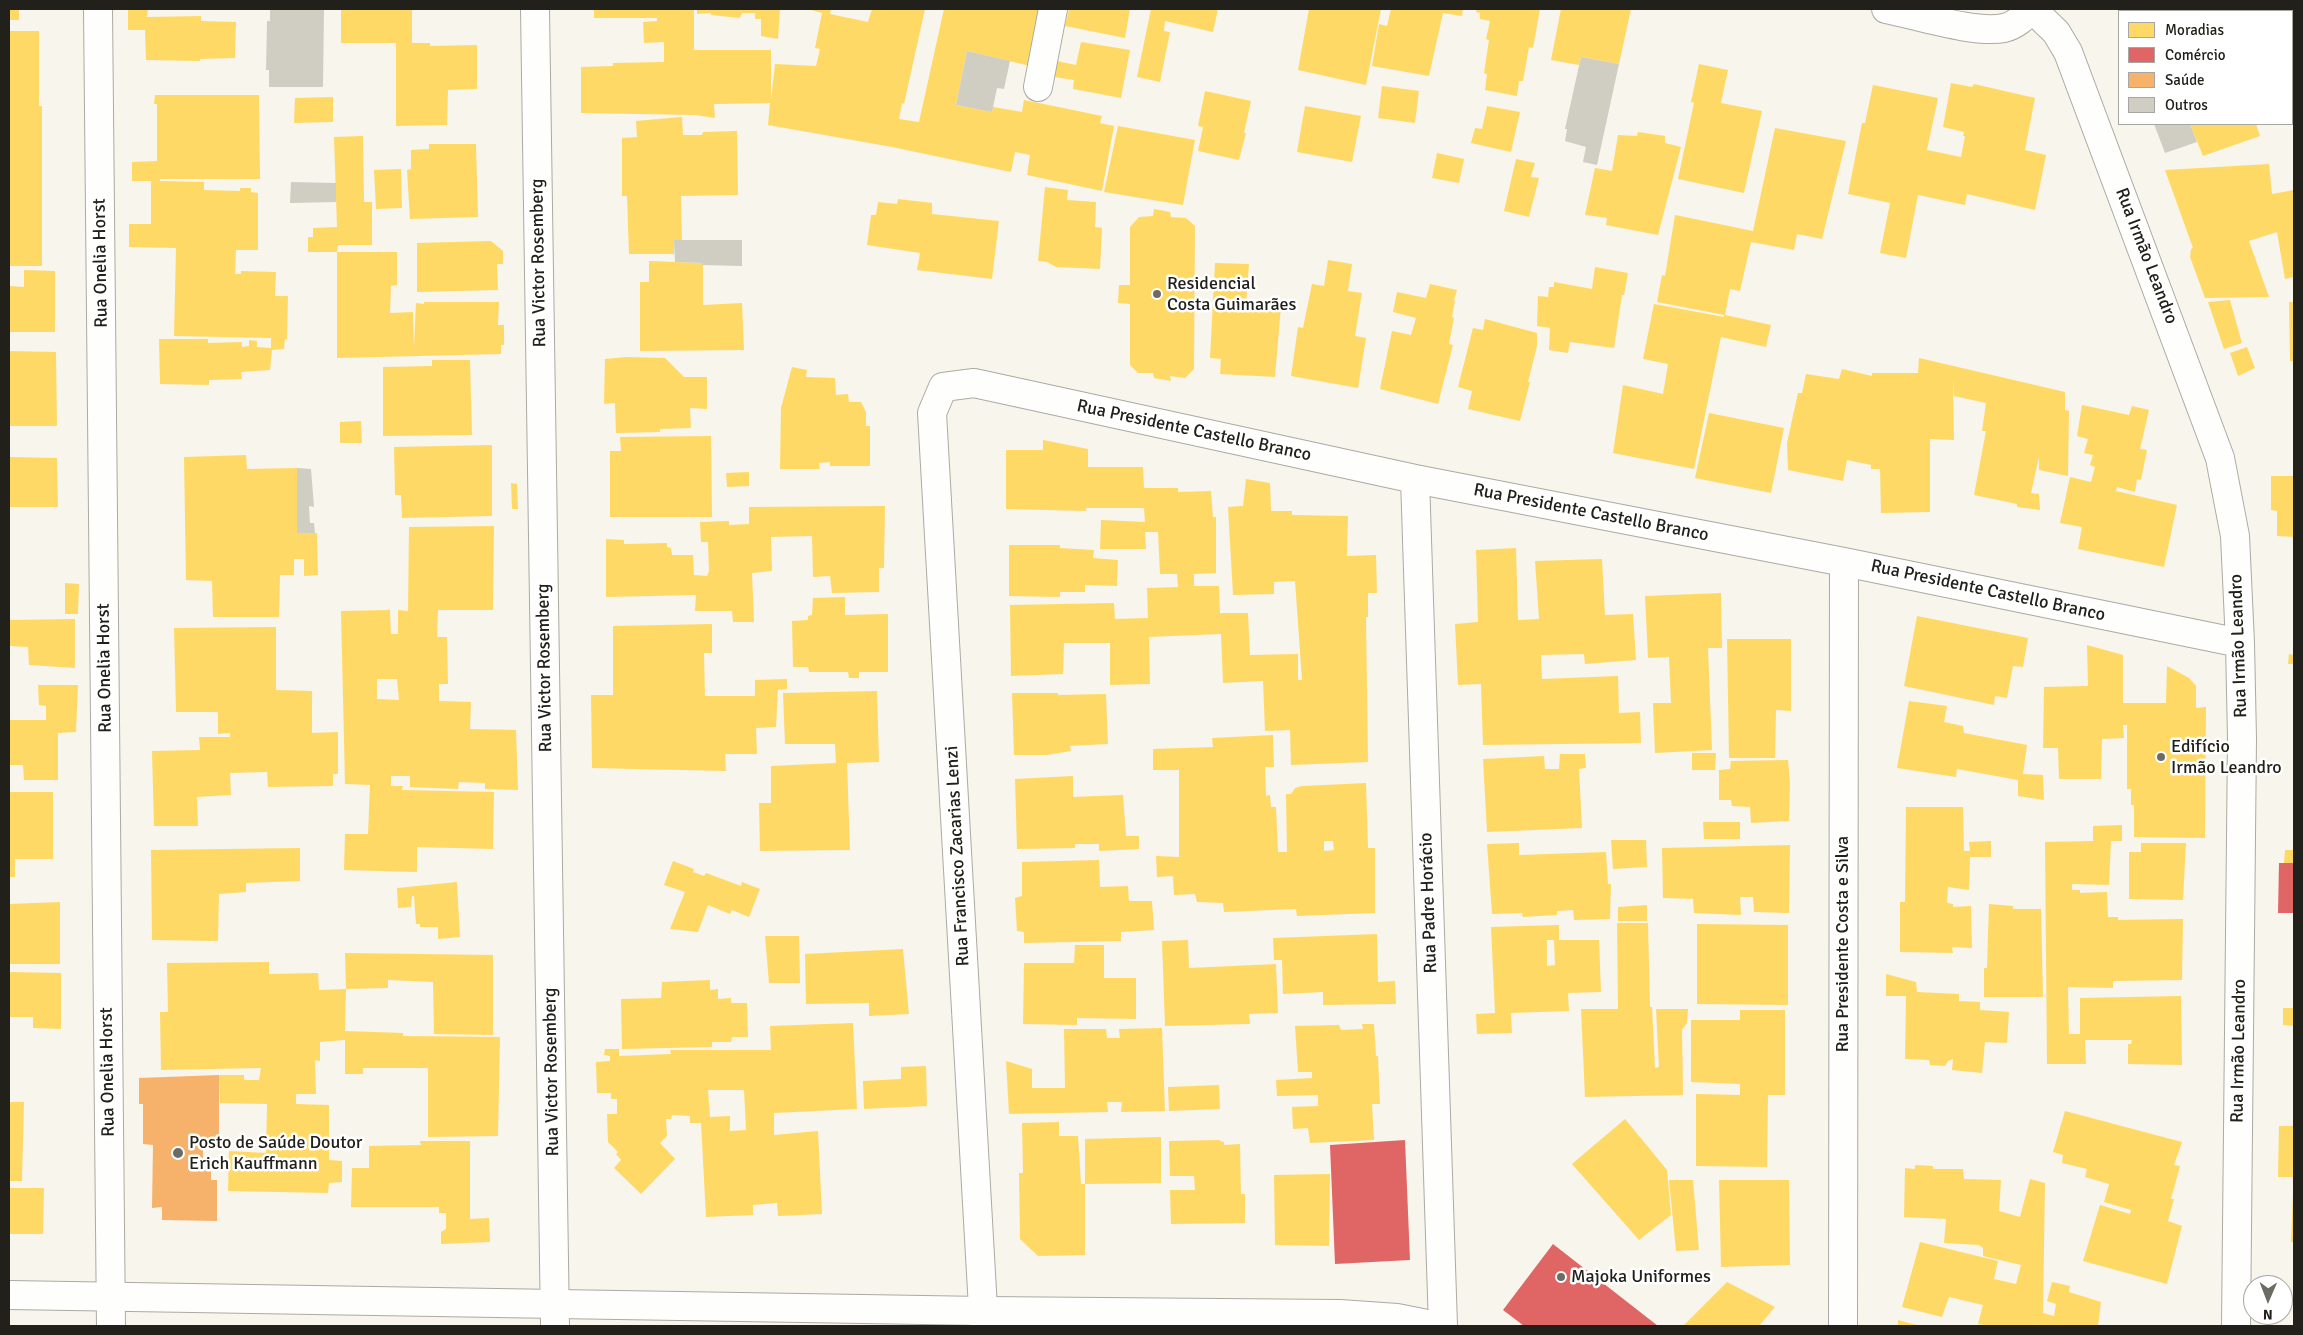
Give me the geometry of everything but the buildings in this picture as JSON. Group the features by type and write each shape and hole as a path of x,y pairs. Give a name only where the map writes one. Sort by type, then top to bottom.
{"street":[{"name":"Rua Onelia Horst","path":"98,9 111,1326"},
{"name":"Rua Victor Rosemberg","path":"535,9 555,1315"},
{"path":"1038,87 1053,9"},
{"path":"1886,9 1973,28 1990,29 2004,28 2017,23 2032,9"},
{"name":"Rua Irmão Leandro","path":"2032,9 2056,32 2068,52 2220,458 2235,536 2242,739 2236,1326"},
{"name":"Rua Presidente Castello Branco","path":"943,387 974,383 1415,479 1844,562 2240,643"},
{"name":"Rua Francisco Zacarias Lenzi","path":"943,387 932,413 984,1319"},
{"name":"Rua Padre Horácio","path":"1415,479 1443,1326"},
{"name":"Rua Presidente Costa e Silva","path":"1843,1326 1844,562"},
{"path":"9,1295 111,1297 555,1315 984,1319 1340,1314 1397,1318 1437,1326"}],"place":[{"name":"Residencial Costa Guimarães","path":"1157,294"},
{"name":"Edifício Irmão Leandro","path":"2161,757"},
{"name":"Posto de Saúde Doutor Erich Kauffmann","path":"178,1153"},
{"name":"Majoka Uniformes","path":"1561,1277"}]}
